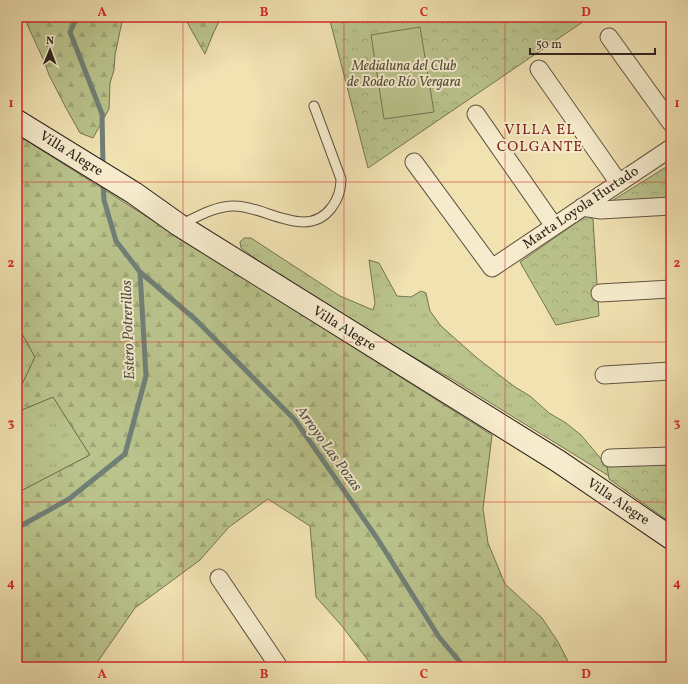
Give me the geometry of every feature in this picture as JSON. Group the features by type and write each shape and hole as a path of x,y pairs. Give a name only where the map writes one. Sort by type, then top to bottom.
{"main road":[{"name":"Villa Alegre","path":"17,121 134,193 179,225 558,461 671,538"}],"street":[{"path":"609,36 671,124"},
{"path":"539,70 619,183"},
{"path":"476,114 554,226"},
{"name":"Marta Loyola Hurtado","path":"414,162 492,268 671,148"},
{"path":"582,207 601,210 671,206"},
{"path":"600,293 671,289"},
{"path":"604,375 671,371"},
{"path":"610,458 671,456"},
{"path":"219,578 279,667"}],"lane":[{"path":"179,225 213,209 232,206 250,208 279,218 299,222 315,220 327,214 335,203 341,188 341,179 314,106"}],"green space":[{"path":"29,17 123,17 115,55 114,70 110,83 109,109 93,138 80,133 65,106 49,75 27,24"},
{"path":"184,17 221,17 205,54"},
{"name":"Medialuna del Club de Rodeo Río Vergara","path":"329,17 590,17 368,168"},
{"path":"420,27 434,112 384,119 371,35"},
{"path":"24,139 492,435 483,509 488,543 505,584 542,618 558,642 571,667 373,667 342,626 316,597 310,526 268,499 229,527 200,560 135,608 94,667 17,667 17,493 90,455 53,397 17,412 17,395 35,357 17,325 17,150"},
{"path":"671,164 671,198 610,202"},
{"path":"586,216 593,219 599,316 556,325 520,262"},
{"path":"244,238 251,238 340,296 373,310 375,303 369,260 379,263 397,296 411,297 421,291 426,293 430,311 441,326 477,358 515,387 530,396 549,413 566,423 581,435 607,466 609,476 455,381 304,294 241,248 240,242"},
{"path":"17,325 35,357 17,395"},
{"path":"53,397 90,455 17,493 17,412"},
{"path":"671,465 671,523 609,479 607,466"}],"waterway":[{"name":"Estero Potrerillos","path":"77,17 70,32 102,114 103,167"},
{"name":"Estero Potrerillos","path":"17,528 69,499 125,454 146,376 140,272 116,241 104,200 103,181"},
{"name":"Arroyo Las Pozas","path":"140,272 196,320 295,420 377,538 439,637 464,667"}],"district":[{"name":"VILLA EL COLGANTE","path":"540,138"}]}
